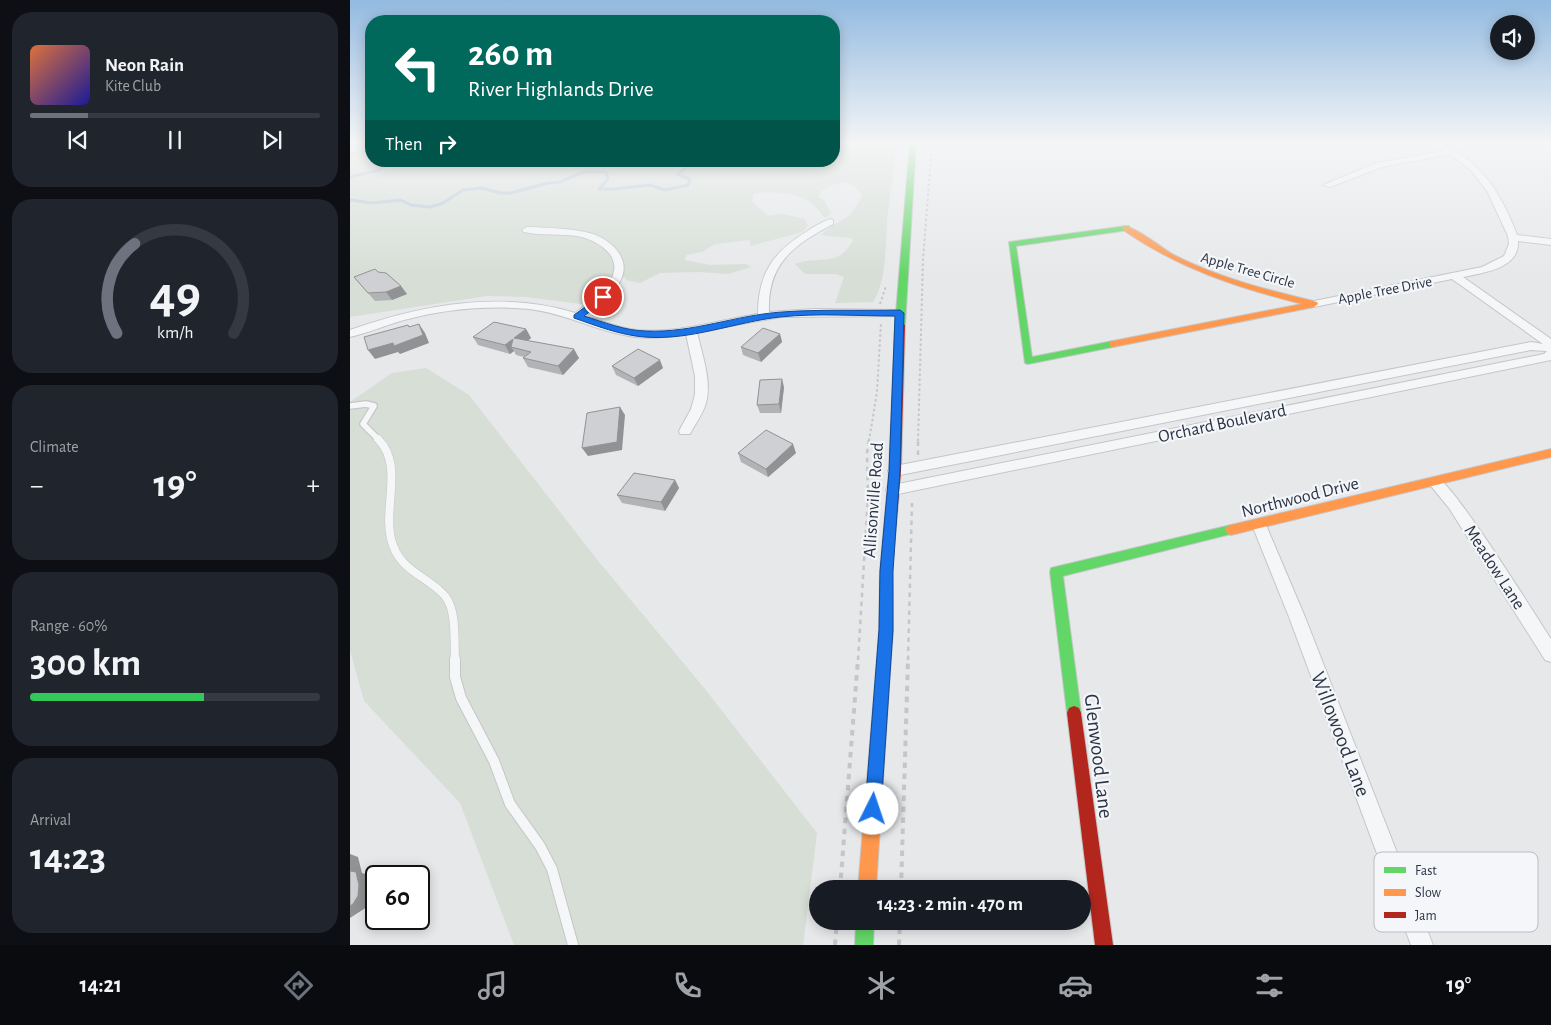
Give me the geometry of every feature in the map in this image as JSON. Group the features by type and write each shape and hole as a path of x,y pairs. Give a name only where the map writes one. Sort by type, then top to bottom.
{"street":[{"name":"Allisonville Road","path":"869,880 886,630 886,571 894,471 900,313 910,187"},
{"path":"1488,187 1514,238 1551,242"},
{"path":"764,316 763,292 776,262 796,242 830,222"},
{"name":"Apple Tree Circle","path":"1126,228 1155,250 1194,270 1238,285 1314,304 1028,361 1012,244 1126,228"},
{"path":"527,230 585,235 597,239 616,253 620,268 615,282 603,297 578,316"},
{"name":"Apple Tree Drive","path":"1314,304 1485,269 1501,262 1512,252 1514,238"},
{"name":"Apple Tree Drive","path":"1455,276 1551,346"},
{"path":"350,334 415,314 480,304 531,305 578,316 616,329 646,334 691,332 764,316 900,313"},
{"path":"685,430 700,403 701,394 700,372 691,332"},
{"name":"Orchard Boulevard","path":"894,471 1531,346 1551,346"},
{"name":"Orchard Boulevard","path":"892,490 1548,357 1551,354"},
{"name":"Northwood Drive","path":"1056,572 1259,525 1551,453"},
{"name":"Meadow Lane","path":"1436,482 1454,504 1551,654"},
{"name":"Willowood Lane","path":"1259,525 1386,852"},
{"name":"Glenwood Lane","path":"1056,572 1104,945"},
{"path":"864,945 865,930"},
{"name":"Willowood Lane","path":"1417,932 1422,945"}],"lane":[{"path":"350,406 366,404 374,406 363,424 386,447 391,462 390,537 395,553 411,570 445,596 450,605 454,628 455,677 461,698 494,761 510,804 540,846 552,869 573,945"}],"path":[{"path":"916,468 921,397 922,252 927,187"},
{"path":"841,880 856,701 868,498 866,453 878,392 880,307 888,278"},
{"path":"901,880 914,487"},
{"path":"835,945 836,930"},
{"path":"899,945 900,930"}],"shaded area":[{"path":"350,187 828,187 820,192 819,197 824,200 831,213 825,218 804,198 774,192 754,194 752,201 768,216 782,214 805,219 808,226 803,232 750,246 750,240 715,244 702,252 686,255 685,260 710,265 746,264 751,267 728,274 699,272 660,273 640,283 626,280 625,277 581,304 526,297 487,296 350,317"},
{"path":"854,187 891,187 884,270 873,302 835,303 844,277 836,274 805,274 795,264 835,258 847,249 853,240 850,238 821,235 853,211 862,195"},
{"path":"426,368 469,395 599,562 705,689 817,833 811,880 809,880 809,897 803,945 514,945 460,803 364,701 350,650 350,402 392,373"}],"building":[{"path":"375,269 378,272 386,273 401,286 386,292 368,293 354,277"},
{"path":"494,322 526,329 514,338 574,349 558,366 523,358 531,352 511,347 513,339 505,345 473,337"},
{"path":"419,324 423,335 394,346 393,343 368,350 364,337 408,325 409,327"},
{"path":"763,328 780,334 758,353 741,347"},
{"path":"638,349 660,360 634,378 612,366"},
{"path":"782,379 779,404 757,405 760,380"},
{"path":"620,407 617,442 582,448 587,413"},
{"path":"766,430 793,444 766,469 738,453"},
{"path":"634,473 675,480 661,502 617,495"},
{"path":"350,871 356,872 359,885 358,896 350,906"}],"waterway":[{"path":"350,200 372,203 401,200 411,205 430,207 443,203 463,190 482,188 500,193 511,193 533,187"},
{"path":"601,187 599,189 632,187"},
{"path":"656,187 665,190 678,187"}],"traffic: fast":[{"path":"900,325 910,187"},
{"path":"1113,344 1028,361 1012,244 1126,228"},
{"path":"1074,713 1056,572 1231,530"},
{"path":"864,945 865,930"}],"traffic: slow":[{"path":"1113,344 1314,304 1239,284 1193,267 1170,256 1126,228"},
{"path":"1231,530 1551,453"},
{"path":"868,880 883,671"}],"traffic: jam":[{"path":"883,671 886,630 886,571 895,471 900,325"},
{"path":"1074,713 1104,945"}],"route":[{"path":"603,297 578,316 623,331 646,334 691,332 747,319 782,314 900,313 894,471 886,571 886,630 873,809"}]}
